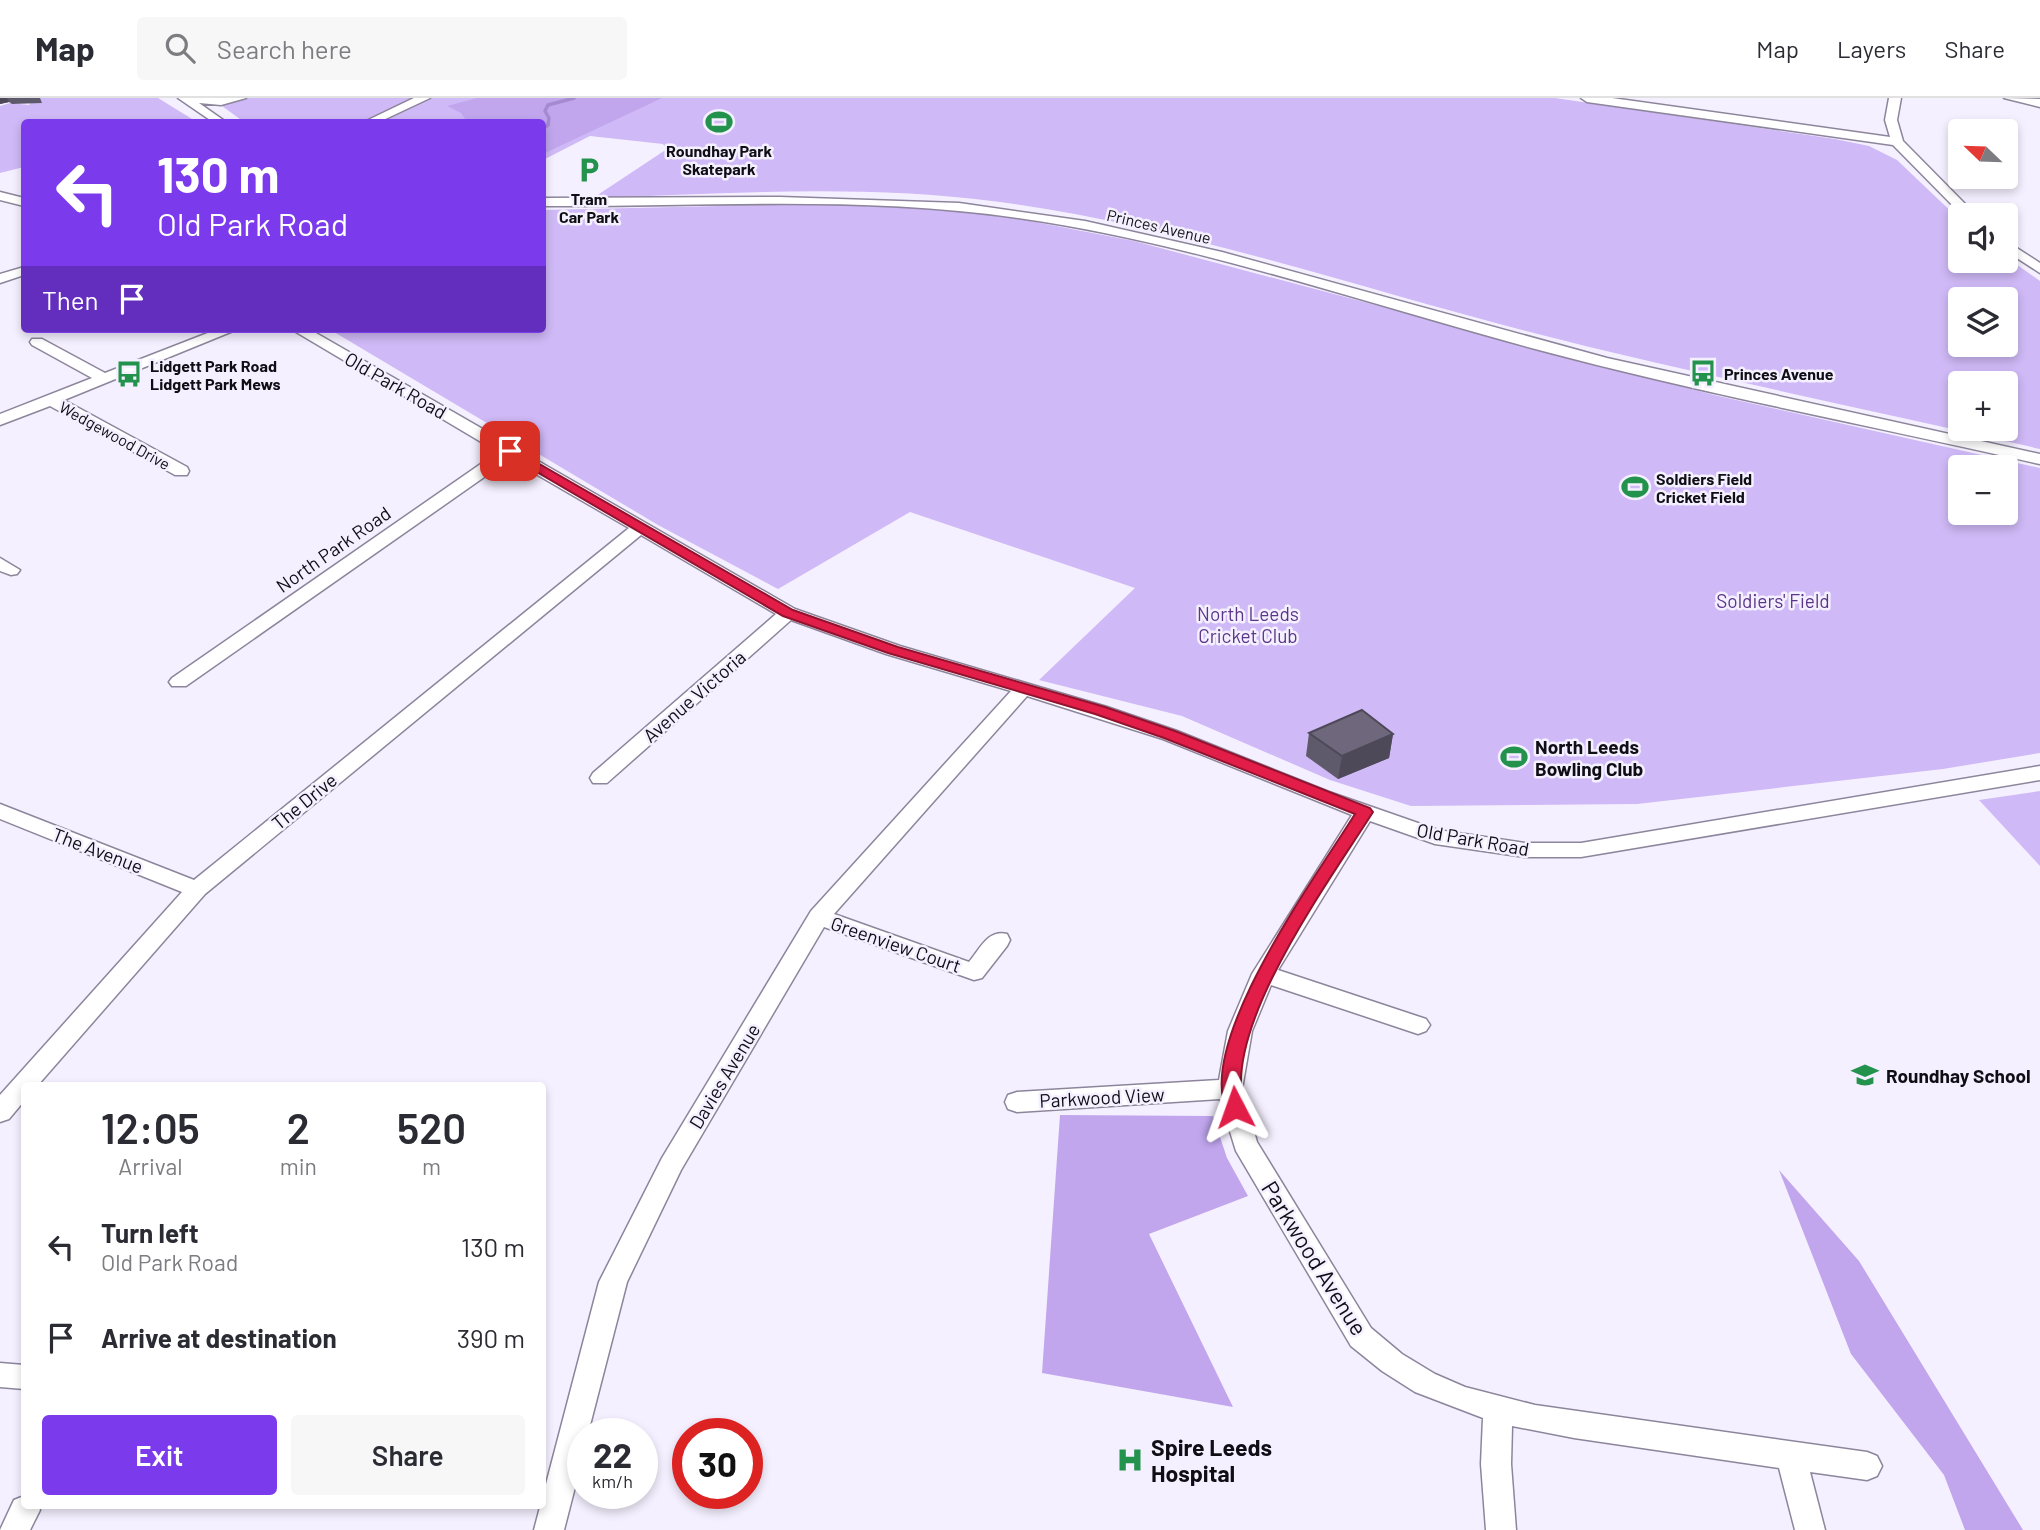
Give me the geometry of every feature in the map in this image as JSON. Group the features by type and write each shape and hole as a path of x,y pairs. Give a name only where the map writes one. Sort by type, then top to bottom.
{"street":[{"path":"184,98 216,119"},
{"path":"198,99 221,101 240,98"},
{"path":"377,119 424,98"},
{"path":"1587,98 1897,142"},
{"path":"1895,98 1891,120 1897,142 1914,163 1956,203"},
{"path":"2010,98 2040,103"},
{"path":"0,196 21,201"},
{"name":"Princes Avenue","path":"546,202 846,200 936,204 1021,214 1220,257 1544,346 1705,386 2040,458"},
{"path":"2018,253 2040,269"},
{"path":"0,279 21,272"},
{"path":"0,420 221,333"},
{"name":"Old Park Road","path":"305,333 788,613 893,650 1170,734 1365,812 1435,836 1525,850 1562,852 2040,773"},
{"path":"37,342 102,378"},
{"name":"Wedgewood Drive","path":"50,399 181,471"},
{"name":"North Park Road","path":"179,682 510,451"},
{"name":"The Drive","path":"26,1082 197,888 642,526"},
{"name":"Avenue Victoria","path":"600,778 788,613"},
{"name":"Davies Avenue","path":"549,1530 612,1282 671,1165 819,917 1023,689"},
{"name":"The Avenue","path":"0,811 197,888"},
{"name":"Parkwood Avenue","path":"1365,812 1264,974 1240,1031 1230,1089 1245,1144 1361,1337 1383,1358 1416,1378 1498,1412 1867,1466"},
{"name":"Greenview Court","path":"819,917 974,972 999,940"},
{"path":"1264,974 1418,1026"},
{"name":"The Drive","path":"0,1112 21,1088"},
{"name":"Parkwood View","path":"1017,1102 1230,1089"},
{"path":"0,1375 21,1377"},
{"path":"1498,1412 1496,1464 1501,1530"},
{"path":"1791,1457 1810,1530"}],"green space":[{"path":"34,98 158,98 192,119 21,119 21,168 0,173 0,106 10,103 29,105"},
{"path":"211,98 1555,98 1835,139 1869,146 1897,160 1948,209 1948,273 2018,273 2018,265 2040,281 2040,449 2004,441 2018,441 2018,371 1948,371 1948,428 1590,347 1199,241 1067,213 950,196 899,193 797,191 593,198 667,149 663,144 590,136 546,158 546,119 240,119"},
{"name":"Soldiers' Field","path":"810,204 946,209 1025,220 1134,241 1714,395 1982,455 1948,455 1948,525 2018,525 2018,463 2040,468 2040,753 1943,769 1637,804 1411,806 1330,780 1182,716 1039,680 1135,588 910,512 778,589 658,525 336,333 546,333 546,210"},
{"path":"2040,791 2040,866 1979,800"}],"shaded area":[{"path":"477,98 662,98 546,153 546,119 465,119 461,113 447,106"},
{"path":"1060,1115 1213,1116 1227,1158 1248,1196 1149,1234 1233,1407 1042,1373"},
{"path":"1779,1170 1859,1261 2023,1530 1965,1530 1944,1475 1851,1354"}],"building":[{"path":"1362,710 1393,734 1342,756 1309,733"}],"waterway":[{"path":"546,126 549,118 545,111 548,105 574,98"}],"place":[{"name":"Roundhay Park Skatepark","path":"719,122"},
{"name":"Tram Car Park","path":"589,170"},
{"name":"Princes Avenue","path":"1703,373"},
{"name":"Lidgett Park Road Lidgett Park Mews","path":"129,374"},
{"name":"Soldiers Field Cricket Field","path":"1635,487"},
{"name":"North Leeds Bowling Club","path":"1514,757"},
{"name":"Roundhay School","path":"1865,1075"},
{"name":"Spire Leeds Hospital","path":"1130,1460"}],"route":[{"path":"510,451 788,613 893,650 1170,734 1365,812 1264,974 1240,1031 1230,1089 1235,1107"}],"park label":[{"name":"North Leeds Cricket Club","path":"1248,624"}]}
